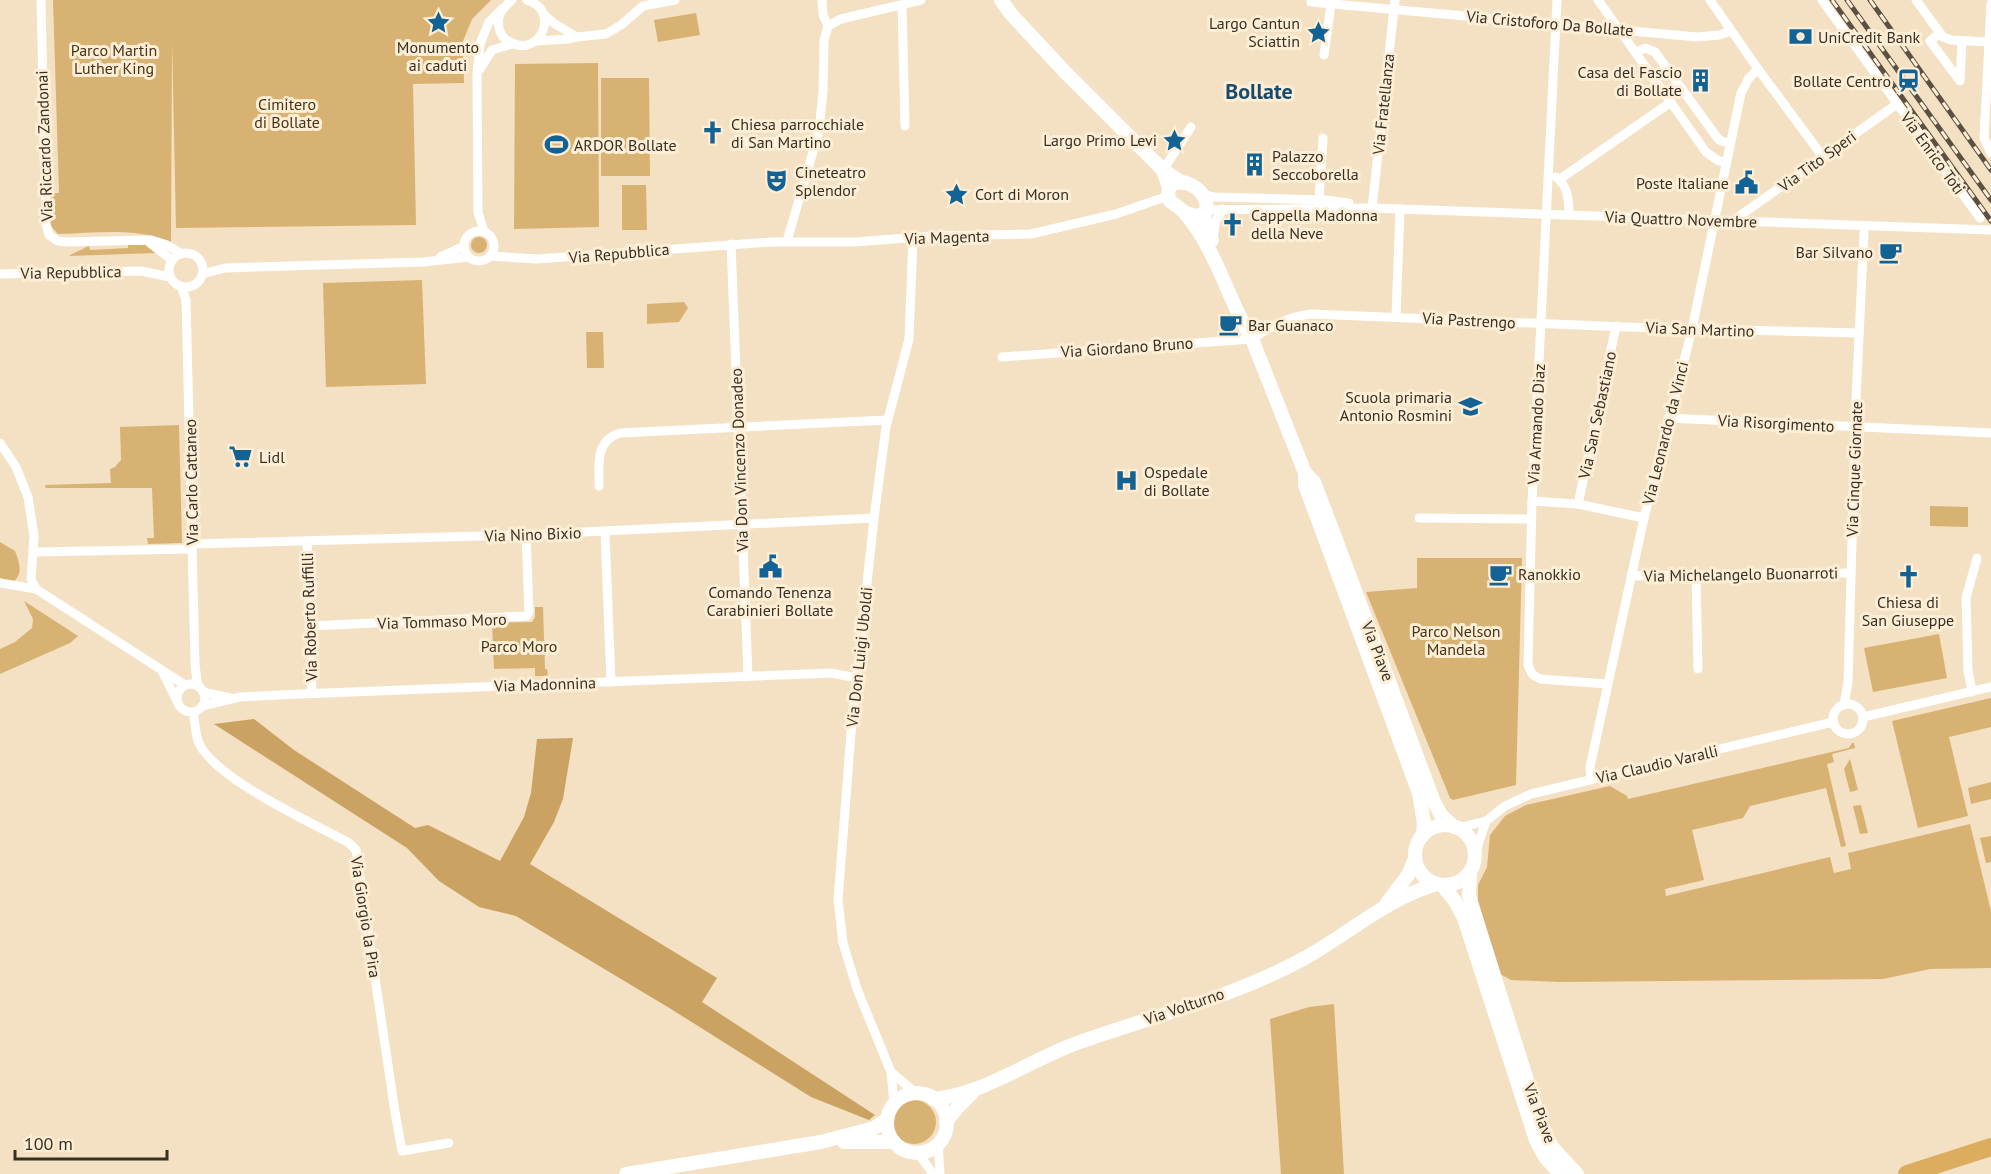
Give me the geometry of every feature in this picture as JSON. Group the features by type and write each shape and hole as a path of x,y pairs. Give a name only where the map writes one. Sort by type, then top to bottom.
{"highway":[{"path":"1907,1174 1991,1147"}],"street":[{"name":"Via Riccardo Zandonai","path":"40,0 46,229 49,235 58,241 141,240 158,242 182,254"},
{"path":"202,274 225,268 429,261 469,257 477,261 490,256 494,245 491,237 484,232 478,212 477,74 480,44 489,22 512,0"},
{"path":"527,0 537,5 560,28 577,37"},
{"path":"477,74 492,50 512,44 525,46 536,40 544,29 541,0"},
{"path":"536,40 569,39 606,34 621,25 643,6 675,0"},
{"path":"787,241 820,122 824,40 828,26 823,15 822,0"},
{"path":"828,26 841,19 921,0"},
{"path":"1001,0 1062,69 1163,170 1203,194 1206,200 1205,212 1196,216 1172,204 1163,170 1191,127"},
{"name":"Via Cristoforo Da Bollate","path":"1311,0 1311,2 1331,4 1395,5 1556,24 1705,37 1731,31"},
{"name":"Via Armando Diaz","path":"1557,0 1532,501 1528,665 1532,674 1540,679 1607,684"},
{"path":"1598,0 1706,152 1726,163"},
{"path":"1710,0 1823,157"},
{"name":"Via Enrico Toti","path":"1822,0 1980,218"},
{"path":"1916,0 1947,39 1989,42"},
{"path":"902,4 905,126"},
{"path":"1324,55 1331,4"},
{"path":"1991,4 1984,138 1991,153"},
{"name":"Via Fratellanza","path":"1372,208 1395,5"},
{"path":"502,9 498,26 506,40 512,44"},
{"path":"1940,33 1930,40 1960,81 1962,41"},
{"path":"1637,52 1645,48 1655,52 1719,140 1730,144"},
{"name":"Via Leonardo da Vinci","path":"1591,780 1590,767 1607,684 1644,518 1692,329 1743,87 1758,69"},
{"path":"1560,179 1671,102"},
{"name":"Via Tito Speri","path":"1740,221 1741,216 1897,104"},
{"path":"1319,200 1323,138"},
{"path":"747,142 815,142"},
{"path":"1548,173 1560,179 1567,194 1569,216"},
{"path":"1168,192 1172,184 1183,183"},
{"name":"Via Magenta","path":"727,244 787,241 855,242 913,237 1031,234 1116,214 1168,192"},
{"name":"Via Quattro Novembre","path":"1203,194 1222,197 1319,200 1372,208"},
{"name":"Via Quattro Novembre","path":"1205,212 1222,209 1372,208 1990,230"},
{"path":"1213,241 1216,220 1222,209"},
{"path":"1396,316 1400,209"},
{"path":"469,257 464,246 465,238 471,233 478,212"},
{"name":"Via Piave","path":"1184,212 1194,223 1206,244 1252,339 1305,473 1305,485 1419,793 1424,823 1423,835"},
{"name":"Via Piave","path":"1205,212 1205,223 1249,319 1252,339"},
{"path":"471,233 484,232"},
{"name":"Via Cinque Giornate","path":"1844,705 1848,686 1864,232"},
{"name":"Via Don Luigi Uboldi","path":"894,1103 891,1072 857,989 843,943 839,874 874,518 887,420 909,339 913,237"},
{"path":"141,240 156,247 171,261"},
{"name":"Via Repubblica","path":"490,256 537,259 571,258 727,244"},
{"name":"Via Don Vincenzo Donadeo","path":"727,244 738,428 748,676"},
{"name":"Via Repubblica","path":"494,245 517,257"},
{"path":"429,261 464,246"},
{"path":"171,261 182,254 193,255 201,263 225,268"},
{"path":"171,261 170,276 181,286 192,286 196,283 202,274 201,263"},
{"name":"Via Repubblica","path":"141,271 171,261"},
{"name":"Via Repubblica","path":"0,274 141,271 170,276"},
{"name":"Via Carlo Cattaneo","path":"181,286 186,300 195,664 197,682 202,690"},
{"name":"Via Carlo Cattaneo","path":"186,300 192,286"},
{"name":"Via Pastrengo","path":"1252,339 1271,326 1303,315 1396,316 1541,323"},
{"name":"Via San Martino","path":"1541,323 1859,333"},
{"name":"Via San Sebastiano","path":"1578,504 1616,326"},
{"name":"Via Giordano Bruno","path":"1002,357 1252,339"},
{"name":"Via Risorgimento","path":"1668,418 1991,433"},
{"path":"599,486 600,448 606,440 616,434 887,420"},
{"path":"0,443 16,467 28,497 34,527 31,579 36,589"},
{"name":"Via Piave","path":"1305,473 1314,482 1434,802 1441,815 1456,828"},
{"path":"1532,501 1578,504 1644,518"},
{"name":"Via Nino Bixio","path":"34,552 605,532 874,518"},
{"path":"1419,518 1532,519"},
{"path":"605,532 611,682"},
{"name":"Via Tommaso Moro","path":"310,626 525,617 529,612 526,535"},
{"name":"Via Roberto Ruffilli","path":"307,541 312,693"},
{"path":"1972,692 1968,670 1966,598 1977,558"},
{"name":"Via Michelangelo Buonarroti","path":"1631,576 1851,573"},
{"path":"1696,575 1698,669"},
{"path":"0,583 36,589 161,671 186,685 196,685 202,690 205,699 202,706 191,712 182,709 161,671"},
{"name":"Via Carlo Cattaneo","path":"186,685 195,664"},
{"name":"Via Madonnina","path":"202,706 233,698 312,693 831,673 857,678"},
{"path":"179,705 177,701 179,692 186,685"},
{"path":"1863,717 1991,687"},
{"name":"Via Madonnina","path":"202,690 233,698"},
{"path":"1844,705 1854,705 1863,717 1859,729 1849,734 1838,730 1833,722 1835,711 1844,705"},
{"name":"Via Giorgio la Pira","path":"194,718 198,742 213,763 232,779 349,843 356,850 402,1151 449,1143"},
{"name":"Via Claudio Varalli","path":"1456,828 1486,821 1516,799 1833,722"},
{"path":"1475,854 1471,841 1456,828 1437,826 1423,835 1416,846 1415,859 1422,874 1439,884 1460,881 1470,872 1474,863 1486,821"},
{"name":"Via Volturno","path":"1383,907 1408,875 1415,859"},
{"name":"Via Piave","path":"1470,872 1469,896 1539,1118 1552,1147 1577,1174"},
{"name":"Via Piave","path":"1439,884 1455,901 1464,918 1536,1140 1545,1156 1560,1174"},
{"name":"Via Volturno","path":"933,1099 953,1097 977,1089 1075,1043 1228,992 1264,977 1301,960 1343,936 1383,907 1424,887 1439,884"},
{"name":"Via Don Luigi Uboldi","path":"891,1072 917,1094"},
{"name":"Via Volturno","path":"946,1122 977,1089"},
{"path":"917,1094 933,1099 943,1109 946,1122 945,1131 938,1143 927,1151 918,1153 904,1150 894,1142 888,1131 887,1119 894,1103 905,1096 917,1094"},
{"path":"626,1174 821,1142 874,1128 887,1119"},
{"path":"821,1142 894,1142"},
{"path":"938,1143 940,1174"},
{"path":"918,1153 933,1174"}],"green space":[{"name":"Cimitero di Bollate","path":"53,0 491,0 472,19 463,41 464,83 413,84 416,225 176,228 172,40 171,242 144,234 130,233 58,234 50,225 50,193 59,193"},
{"path":"696,13 700,35 658,42 654,20"},
{"name":"ARDOR Bollate","path":"598,63 599,227 514,229 515,64"},
{"name":"ARDOR Bollate","path":"601,78 649,78 650,176 601,176"},
{"path":"622,185 646,185 647,230 622,230"},
{"path":"479,237 487,245 479,253 471,245"},
{"path":"128,245 145,245 157,253 68,256 89,246 90,250 128,248"},
{"path":"422,280 426,384 326,387 323,283"},
{"path":"684,302 688,308 679,322 647,324 647,304"},
{"path":"586,332 603,332 604,368 587,368"},
{"path":"179,425 182,543 148,544 147,538 154,538 152,488 46,488 45,485 111,483 110,469 121,460 120,427"},
{"path":"1930,506 1968,507 1968,527 1930,526"},
{"path":"0,542 15,551 18,559 20,572 13,582 0,578"},
{"name":"Parco Nelson Mandela","path":"1417,558 1522,558 1516,785 1453,800 1450,798 1366,592 1417,588"},
{"path":"24,601 78,636 70,643 0,674 0,649 15,642 32,628 33,619"},
{"name":"Parco Moro","path":"535,607 543,607 545,669 547,669 548,676 535,676 535,668 494,669 492,623 532,622 535,617"},
{"path":"1939,634 1947,678 1873,692 1864,648"},
{"path":"1991,698 1991,727 1949,737 1968,816 1918,828 1892,721"},
{"path":"1852,743 1855,748 1832,754 1834,762 1827,764 1846,846 1841,847 1826,788 1750,806 1743,818 1692,830 1704,880 1665,889 1666,896 1830,857 1834,873 1851,869 1848,853 1970,824 1991,911 1991,968 1930,969 1883,979 1559,982 1511,980 1500,974 1478,901 1478,885 1487,867 1490,835 1505,816 1526,805 1610,786 1627,796 1628,799 1849,748"},
{"path":"1850,759 1858,790 1850,792 1844,769"},
{"path":"1991,782 1991,799 1971,804 1968,788"},
{"path":"1861,805 1868,833 1860,834 1853,806"},
{"path":"1991,836 1991,862 1986,863 1980,838"},
{"path":"1334,1004 1344,1174 1281,1174 1270,1019 1309,1007"},
{"path":"914,1100 929,1107 936,1122 929,1137 914,1144 899,1137 892,1122 899,1107"}],"shaded area":[{"path":"254,719 294,750 415,828 428,825 500,861 524,817 531,793 537,739 573,738 563,799 554,822 530,864 717,978 702,1002 875,1115 869,1120 811,1097 516,916 479,907 439,881 407,848 214,724"}],"railway":[{"path":"1832,0 1991,221"},
{"path":"1847,0 1991,200"},
{"path":"1870,0 1991,170"}],"place":[{"name":"Monumento ai caduti","path":"438,22"},
{"name":"Largo Cantun Sciattin","path":"1318,32"},
{"name":"UniCredit Bank","path":"1800,37"},
{"name":"Casa del Fascio di Bollate","path":"1700,81"},
{"name":"Bollate Centro","path":"1909,81"},
{"name":"Chiesa parrocchiale di San Martino","path":"713,133"},
{"name":"Largo Primo Levi","path":"1175,140"},
{"name":"ARDOR Bollate","path":"556,145"},
{"name":"Palazzo Seccoborella","path":"1254,165"},
{"name":"Cineteatro Splendor","path":"777,181"},
{"name":"Poste Italiane","path":"1747,183"},
{"name":"Cort di Moron","path":"957,194"},
{"name":"Cappella Madonna della Neve","path":"1233,224"},
{"name":"Bar Silvano","path":"1891,252"},
{"name":"Bar Guanaco","path":"1230,325"},
{"name":"Scuola primaria Antonio Rosmini","path":"1470,406"},
{"name":"Lidl","path":"241,457"},
{"name":"Ospedale di Bollate","path":"1126,481"},
{"name":"Comando Tenenza Carabinieri Bollate","path":"770,567"},
{"name":"Ranokkio","path":"1500,574"},
{"name":"Chiesa di San Giuseppe","path":"1908,577"}],"district":[{"name":"Bollate","path":"1259,91"}],"park label":[{"name":"Parco Martin Luther King","path":"114,59"}]}
